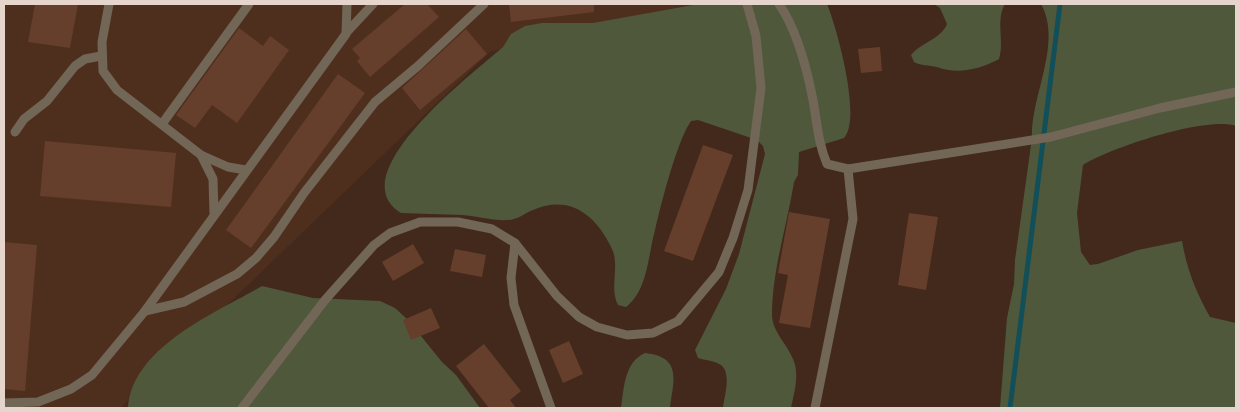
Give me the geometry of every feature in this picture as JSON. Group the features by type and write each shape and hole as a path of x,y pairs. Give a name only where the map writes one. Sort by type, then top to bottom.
{"lane":[{"path":"109,4 100,56 107,80 117,90 201,155 228,167 246,170"},
{"path":"162,124 249,4"},
{"path":"346,34 347,4"},
{"path":"4,403 38,402 71,389 92,376 145,311 214,212 346,34 373,4"},
{"path":"145,311 184,302 237,274 256,258 274,237 304,193 375,102 425,60 484,4"},
{"path":"242,408 326,300 374,245 390,233 420,222 458,222 492,229 515,243 557,296 579,317 597,327 627,335 653,333 678,322 719,272 733,238 748,190 761,88 756,36 747,4"},
{"path":"779,4 794,35 805,70 813,98 820,146 827,164 848,169 1041,139 1160,108 1236,92"},
{"path":"16,132 24,119 47,101 75,66 85,58 100,56"},
{"path":"201,155 213,179 214,212"},
{"path":"815,408 853,218 848,169"},
{"path":"515,243 511,278 514,305 551,408"}],"shaded area":[{"path":"4,4 701,4 705,23 491,51 120,408 4,408"}],"green space":[{"path":"699,4 827,4 842,52 849,94 849,128 844,138 799,152 798,175 794,182 774,281 772,315 774,327 793,359 796,371 796,384 791,408 723,408 727,380 724,369 716,362 698,358 695,350 726,289 739,254 765,154 763,146 757,140 698,120 691,121 680,143 670,173 643,282 633,300 626,307 618,305 615,298 614,256 606,237 590,218 570,206 546,206 515,219 502,220 462,215 401,213 386,196 387,174 398,150 418,125 442,100 503,47 511,34 525,26 542,23 593,23"},
{"path":"934,4 1005,4 1000,24 1001,52 999,59 984,66 961,71 953,71 914,62 911,55 936,37 947,24 940,8"},
{"path":"1041,4 1236,4 1236,126 1222,124 1203,125 1158,135 1114,150 1083,165 1077,213 1081,252 1090,265 1138,250 1182,241 1200,299 1210,317 1236,323 1236,408 1000,408 1007,318 1014,284 1015,260 1033,122 1049,36 1047,19"},
{"path":"262,286 313,298 380,301 395,308 408,320 442,362 456,375 480,408 128,408 133,386 144,367 160,350 200,320"},
{"path":"645,353 657,355 665,359 670,365 674,379 670,408 621,408 624,385 629,369 638,357"}],"building":[{"path":"35,4 78,4 70,48 28,42"},
{"path":"405,4 427,4 439,17 370,77 357,61 360,58 352,49"},
{"path":"509,4 594,4 594,12 511,22"},
{"path":"239,28 263,46 270,36 289,50 237,123 212,105 195,128 176,115"},
{"path":"466,29 487,54 420,110 402,88"},
{"path":"880,47 882,71 861,73 858,49"},
{"path":"338,74 365,93 251,248 226,230"},
{"path":"45,141 176,153 171,207 40,196"},
{"path":"703,145 733,155 693,261 664,251"},
{"path":"789,212 830,219 810,328 779,323 788,275 778,273"},
{"path":"909,213 938,217 926,290 898,285"},
{"path":"4,242 37,245 25,391 4,389"},
{"path":"413,244 424,263 393,281 382,262"},
{"path":"455,249 486,255 482,277 450,271"},
{"path":"431,308 440,328 411,340 403,320"},
{"path":"569,341 583,374 563,383 549,350"},
{"path":"484,344 521,391 510,400 516,408 489,408 456,366"}],"waterway":[{"path":"1010,408 1060,4"}]}
